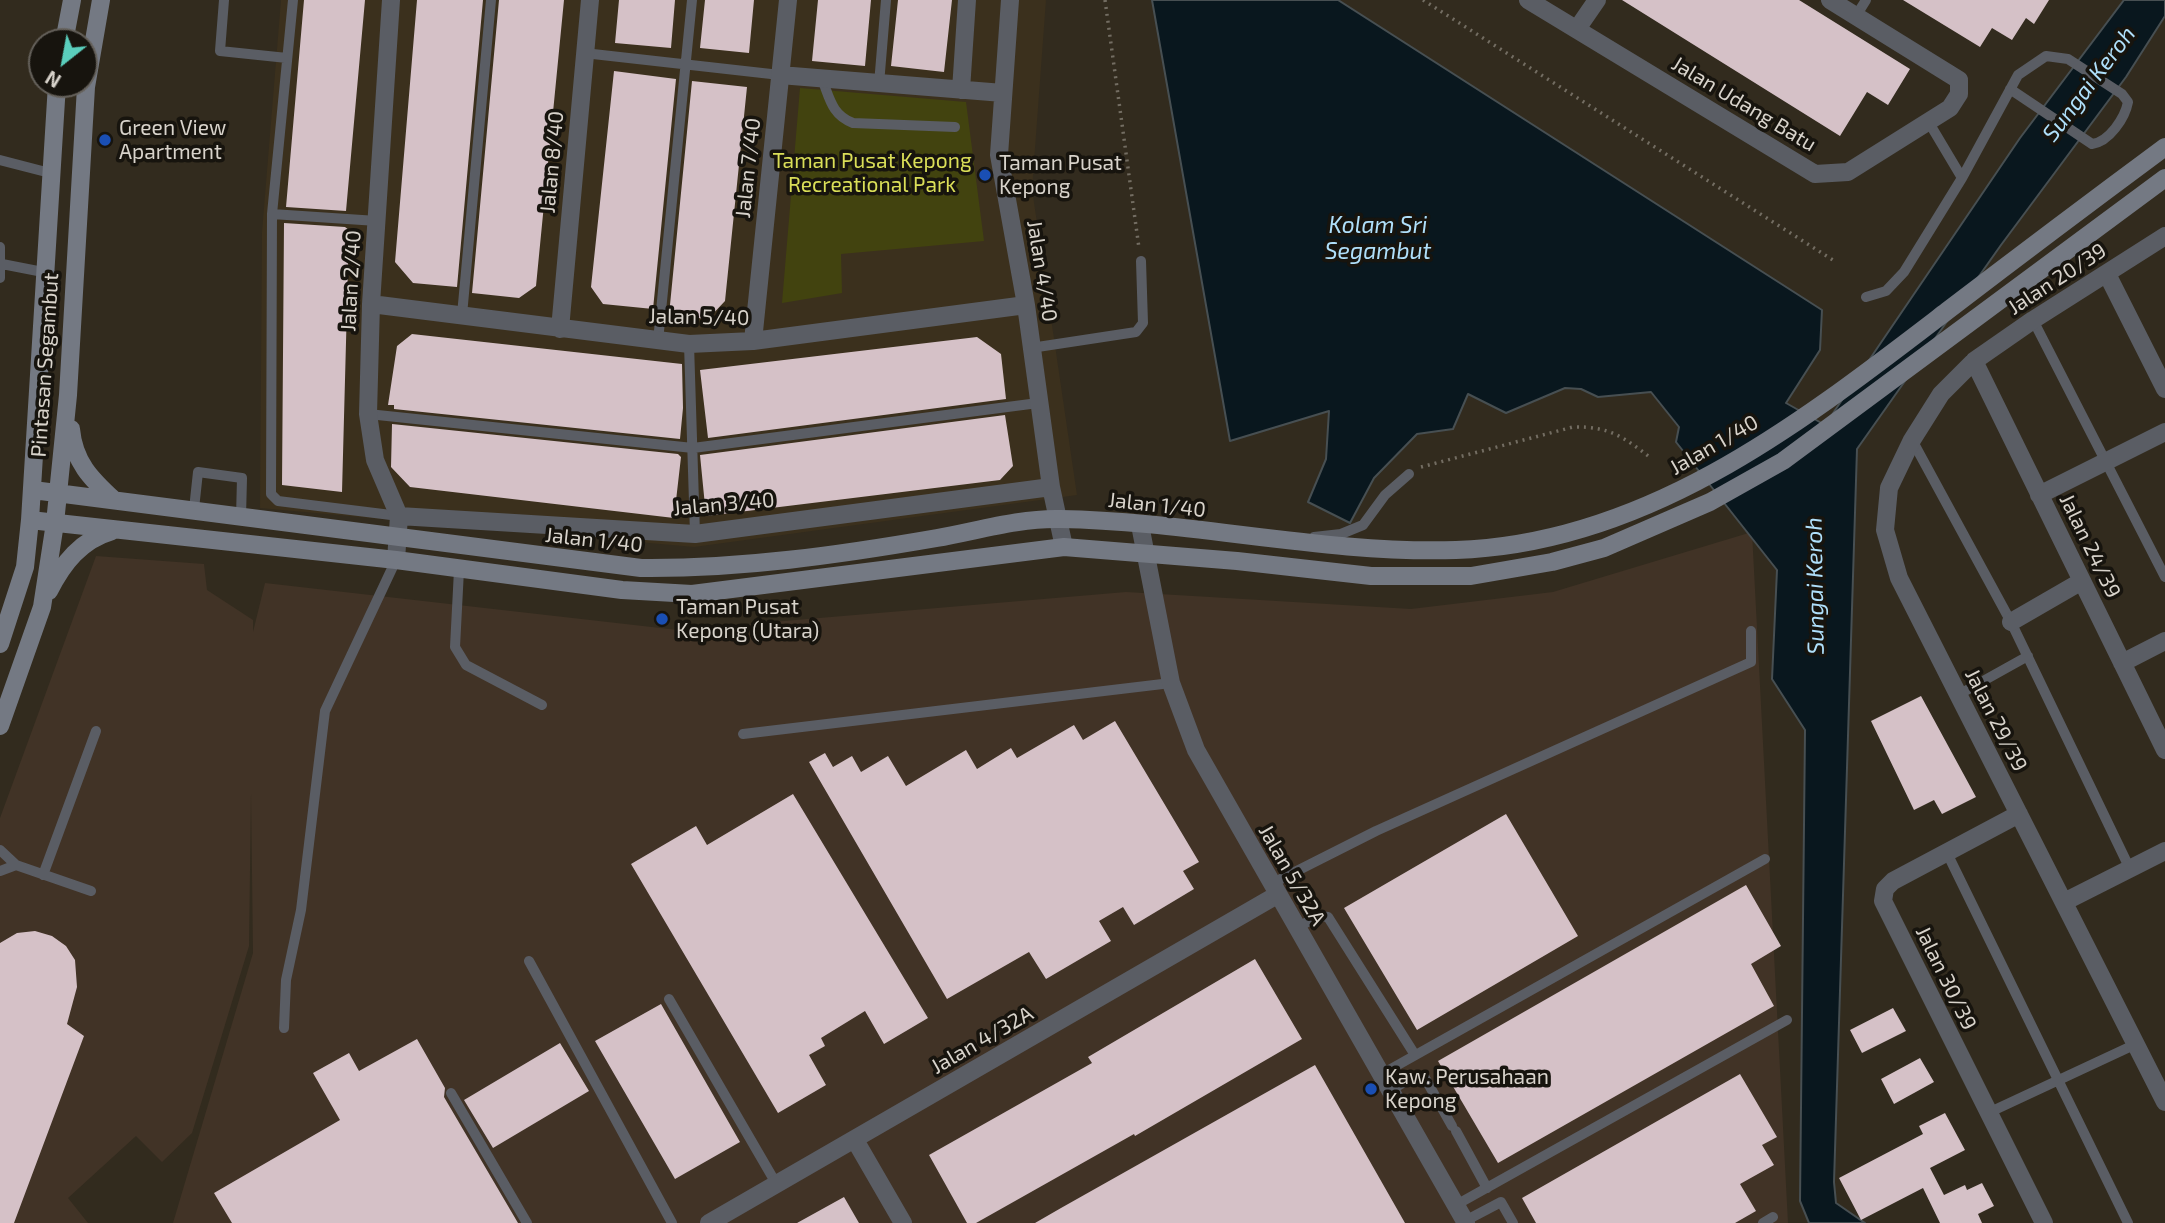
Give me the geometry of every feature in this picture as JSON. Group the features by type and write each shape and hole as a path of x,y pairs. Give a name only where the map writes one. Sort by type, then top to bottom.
{"main road":[{"path":"67,28 72,0"},
{"name":"Pintasan Segambut","path":"0,726 41,607 55,523 68,395 86,87 101,0"},
{"name":"Pintasan Segambut","path":"0,644 25,567 30,520 43,272 56,98"},
{"name":"Jalan 1/40","path":"33,490 194,509 579,562 690,569 780,562 1058,519 1376,549 1471,548 1554,534 1645,507 1746,455 1818,408 2165,147"},
{"name":"Jalan 1/40","path":"30,520 396,560 622,590 692,594 1064,547 1371,576 1471,576 1552,562 1604,548 1655,527 1748,482 1783,461 2165,178"},
{"path":"68,395 75,453 89,478 114,500"},
{"path":"41,607 56,577 76,551 96,536 118,529"}],"street":[{"name":"Jalan 2/40","path":"391,0 371,304 368,414 375,460 399,516 396,560"},
{"name":"Jalan 8/40","path":"560,329 590,0"},
{"name":"Jalan 7/40","path":"753,341 788,0"},
{"path":"961,90 967,0"},
{"name":"Jalan 4/40","path":"1010,0 999,155 1026,305 1051,487 1064,547"},
{"name":"Jalan Udang Batu","path":"1528,0 1815,174 1848,172 1950,108 1959,94 1959,80 1856,16"},
{"path":"1577,29 1597,0"},
{"path":"1830,0 1856,16"},
{"path":"780,75 1003,93"},
{"name":"Jalan 20/39","path":"1974,361 2165,236"},
{"path":"2108,274 2165,389"},
{"name":"Jalan 5/40","path":"371,304 690,344 753,341 1026,305"},
{"name":"Jalan 29/39","path":"1974,361 1941,394 1912,440 1889,488 1885,530 1899,578 2165,1102"},
{"name":"Jalan 24/39","path":"1974,361 2122,663 2160,727 2165,750"},
{"path":"2039,495 2165,432"},
{"name":"Jalan 3/40","path":"399,516 695,534 1051,487"},
{"name":"Jalan 5/32A","path":"1140,525 1143,553 1171,683 1196,750 1462,1217"},
{"path":"2011,622 2082,581"},
{"path":"2122,663 2165,641"},
{"name":"Jalan 30/39","path":"2019,814 1893,881 1885,890 1883,901 2044,1223"},
{"path":"2064,902 2165,851"},
{"name":"Jalan 4/32A","path":"709,1223 855,1140 1274,890"},
{"path":"855,1140 903,1223"}],"lane":[{"path":"224,0 220,51 287,58"},
{"path":"293,0 272,214 271,494 278,501 399,516"},
{"path":"462,315 491,0"},
{"path":"659,341 692,0"},
{"path":"879,84 886,0"},
{"path":"1856,16 1866,0"},
{"path":"584,52 780,75"},
{"path":"1866,297 1886,291 1904,272 1962,178 2018,75 2046,56 2068,59 2122,94 2128,102 2127,110 2100,143 2085,142 2011,90"},
{"path":"822,79 835,111 853,123 955,127"},
{"path":"1928,121 1962,178"},
{"path":"0,160 50,173"},
{"path":"272,214 377,221"},
{"path":"0,247 0,278"},
{"path":"1031,348 1136,332 1143,323 1141,261"},
{"path":"2,264 43,272"},
{"path":"2033,320 2165,577"},
{"path":"690,344 695,534"},
{"path":"368,414 693,448 1038,403"},
{"path":"1912,440 2011,622 2130,869"},
{"path":"194,509 198,472 242,478 241,517"},
{"path":"1283,541 1341,534 1363,525 1385,495 1409,474"},
{"path":"284,1028 286,979 302,910 325,710 396,560"},
{"path":"459,570 455,647 459,656 466,665 542,705"},
{"path":"1274,890 1376,831 1751,662 1751,631"},
{"path":"1958,695 2028,656"},
{"path":"743,734 1171,683"},
{"path":"43,875 96,731"},
{"path":"0,850 16,865 91,891"},
{"path":"1947,853 2128,1223"},
{"path":"1385,1083 1415,1055 1765,859"},
{"path":"0,872 16,865"},
{"path":"1296,928 1319,916 1328,917 1415,1055"},
{"path":"529,961 672,1223"},
{"path":"669,999 777,1185"},
{"path":"1462,1217 1488,1188 1787,1020"},
{"path":"1988,1113 2136,1044"},
{"path":"1385,1083 1415,1076 1425,1078 1488,1188"},
{"path":"451,1093 527,1223"},
{"path":"1462,1217 1501,1202 1513,1223"}],"path":[{"path":"1105,0 1141,261"},
{"path":"1423,0 1836,262"},
{"path":"1409,474 1428,463 1573,427 1598,426 1626,439 1652,459"}],"shaded area":[{"name":"Taman Pusat Kepong","path":"281,0 1046,0 1032,189 1077,495 694,547 260,508 262,232"},
{"path":"1752,532 1788,1223 173,1223 253,953 251,794 249,946 192,1133 162,1162 136,1136 68,1198 88,1223 0,1223 0,818 96,556 204,564 207,590 253,620 253,632 265,583 678,630 1126,592 1411,609 1553,592"}],"green space":[{"name":"Taman Pusat Kepong Recreational Park","path":"800,88 966,102 984,241 841,254 842,293 782,303"}],"water":[{"name":"Kolam Sri Segambut","path":"1152,0 1338,0 1822,310 1820,350 1786,403 1825,425 2020,138 2124,0 2165,0 2165,16 2126,77 2001,245 1857,449 1834,1182 1836,1203 1865,1223 1809,1223 1800,1201 1805,730 1772,679 1777,570 1676,442 1679,427 1651,392 1598,397 1581,389 1565,388 1506,413 1468,394 1453,429 1417,434 1374,478 1350,523 1308,502 1326,459 1329,411 1230,441"}],"building":[{"path":"304,0 365,0 346,211 286,207"},
{"path":"417,0 483,0 457,287 413,283 395,262"},
{"path":"499,0 564,0 536,286 519,298 472,293"},
{"path":"619,0 675,0 671,48 615,43"},
{"path":"705,0 754,0 749,53 700,48"},
{"path":"818,0 871,0 865,66 812,61"},
{"path":"898,0 952,0 944,72 891,66"},
{"path":"1622,0 1799,0 1910,69 1888,105 1867,92 1840,136"},
{"path":"1903,0 2049,0 2034,24 2026,18 2012,40 1992,28 1980,47"},
{"path":"614,71 676,79 653,309 603,304 591,287"},
{"path":"692,81 747,87 725,301 708,319 669,315"},
{"path":"284,223 345,227 349,230 342,492 282,485"},
{"path":"412,334 682,364 683,408 680,439 394,409 394,405 388,405 397,346"},
{"path":"977,337 1001,354 1006,399 708,438 700,370"},
{"path":"1005,415 1013,466 1000,480 706,516 700,455"},
{"path":"392,424 678,454 681,457 674,518 410,487 391,467"},
{"path":"1921,696 1976,797 1942,814 1934,800 1914,810 1871,721"},
{"path":"1115,721 1199,862 1183,871 1194,889 1134,925 1123,907 1099,921 1111,941 1046,979 1029,952 947,999 809,762 825,753 833,767 852,756 861,772 888,756 906,786 966,750 977,769 1011,748 1017,758 1074,725 1083,740"},
{"path":"793,794 928,1018 884,1044 865,1011 821,1038 825,1046 809,1055 826,1085 778,1113 631,864 696,826 707,845"},
{"path":"1506,814 1578,936 1417,1030 1344,908"},
{"path":"1746,885 1781,946 1751,964 1774,1006 1498,1163 1438,1061"},
{"path":"35,931 52,936 66,946 75,960 77,987 67,1024 84,1036 14,1223 0,1223 0,943 17,933"},
{"path":"1255,959 1302,1039 1135,1136 1134,1134 976,1223 967,1223 929,1155 1092,1063 1088,1057"},
{"path":"661,1004 740,1142 675,1179 595,1041"},
{"path":"1893,1008 1906,1031 1862,1053 1850,1030"},
{"path":"417,1039 445,1088 444,1097 518,1223 232,1223 214,1193 340,1120 313,1073 349,1053 359,1071"},
{"path":"560,1043 589,1091 493,1148 464,1100"},
{"path":"1920,1058 1934,1082 1894,1104 1881,1079"},
{"path":"1315,1065 1405,1223 1035,1223 1061,1208"},
{"path":"1740,1074 1777,1137 1762,1145 1774,1165 1740,1184 1756,1211 1735,1223 1536,1223 1522,1198"},
{"path":"1945,1113 1965,1150 1930,1168 1944,1195 1965,1185 1967,1190 1982,1183 1994,1206 1978,1214 1982,1223 1940,1223 1923,1188 1861,1220 1839,1178 1923,1134 1919,1126"},
{"path":"844,1197 859,1223 797,1223"}],"place":[{"name":"Green View Apartment","path":"105,140"},
{"name":"Taman Pusat Kepong","path":"985,175"},
{"name":"Taman Pusat Kepong (Utara)","path":"662,619"},
{"name":"Kaw. Perusahaan Kepong","path":"1371,1089"}],"water label":[{"name":"Sungai Keroh","path":"2089,84"},
{"name":"Sungai Keroh","path":"1815,586"}]}
